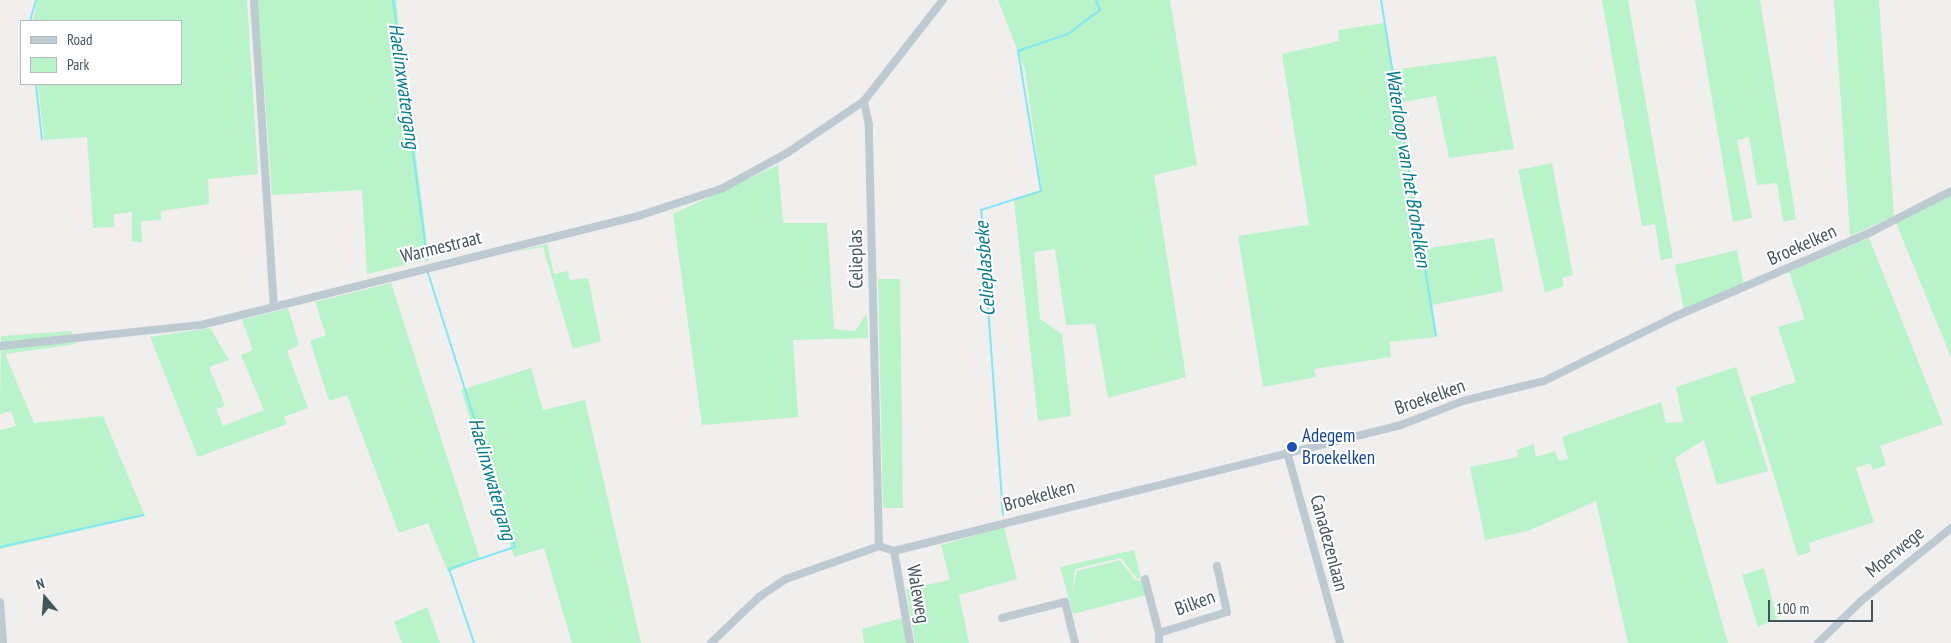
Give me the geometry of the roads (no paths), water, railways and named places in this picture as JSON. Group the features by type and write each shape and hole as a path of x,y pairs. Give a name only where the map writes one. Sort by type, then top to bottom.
{"street":[{"path":"254,0 274,306"},
{"path":"864,101 943,0"},
{"name":"Warmestraat","path":"0,346 201,325 702,198 787,153 864,101"},
{"name":"Celieplas","path":"864,101 869,125 879,546"},
{"name":"Broekelken","path":"894,551 1401,425 1463,401 1544,381 1674,317 1871,232 1951,191"},
{"name":"Canadezenlaan","path":"1287,452 1340,643"},
{"name":"Moerwege","path":"1818,643 1861,601 1951,528"},
{"path":"711,643 759,597 786,579 879,546 894,551"},
{"name":"Waleweg","path":"894,551 910,643"},
{"name":"Bilken","path":"1159,632 1227,612 1217,566"},
{"name":"Bilken","path":"1145,579 1159,632 1159,643"},
{"path":"0,602 4,643"},
{"path":"1002,618 1065,602 1075,643"}],"waterway":[{"path":"30,20 36,0"},
{"name":"Haelinxwatergang","path":"393,0 427,260"},
{"name":"Celieplasbeke","path":"1003,515 981,210 1041,191 1018,51 1068,34 1100,10 1096,0"},
{"name":"Waterloop van het Brohelken","path":"1381,0 1436,336"},
{"path":"36,85 42,140"},
{"name":"Haelinxwatergang","path":"428,273 515,547 449,569 474,643"},
{"path":"0,547 143,515"}],"place":[{"name":"Adegem Broekelken","path":"1292,447"}]}
